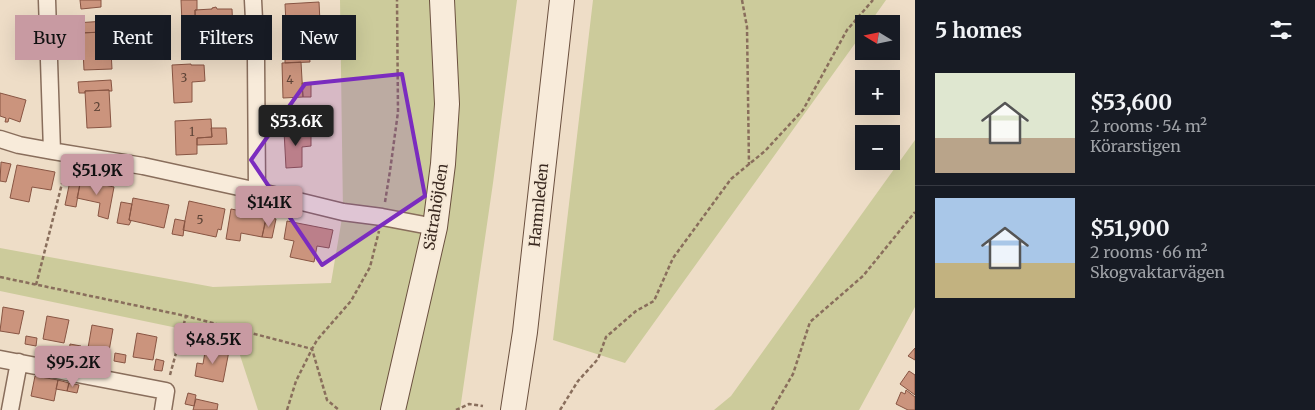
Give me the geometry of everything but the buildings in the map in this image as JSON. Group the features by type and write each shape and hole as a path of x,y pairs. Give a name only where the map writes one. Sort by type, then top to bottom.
{"street":[{"path":"47,0 52,151"},
{"path":"253,0 256,59 257,191"},
{"name":"Sätrahöjden","path":"393,410 435,227 443,164 447,104 442,0"},
{"name":"Hamnleden","path":"513,410 525,332 562,0"},
{"path":"0,139 19,145 143,166 343,212 435,227"},
{"path":"0,359 166,391 163,410"},
{"path":"10,410 19,362"}],"path":[{"path":"742,0 747,27 749,165"},
{"path":"560,410 578,381 598,359 606,337 636,311 654,302 673,258 731,179 765,151 803,110 847,30 873,0"},
{"path":"36,285 70,154"},
{"path":"772,410 792,374 810,322 863,276 915,212"},
{"path":"0,277 186,316 312,349 327,400 339,410"},
{"path":"166,391 186,316"},
{"path":"456,410 469,404 483,406"}],"highlighted area":[{"path":"402,74 425,196 322,265 251,160 305,84"}],"green space":[{"path":"340,0 517,0 460,410 258,410 235,340 0,291 0,248 213,287 331,283 343,212 341,60 356,60 356,15 340,15"},
{"path":"593,0 886,0 875,15 855,15 855,44 625,363 553,340"},
{"path":"915,140 915,307 859,410 714,410 731,396 893,170 900,170 900,161"}]}
